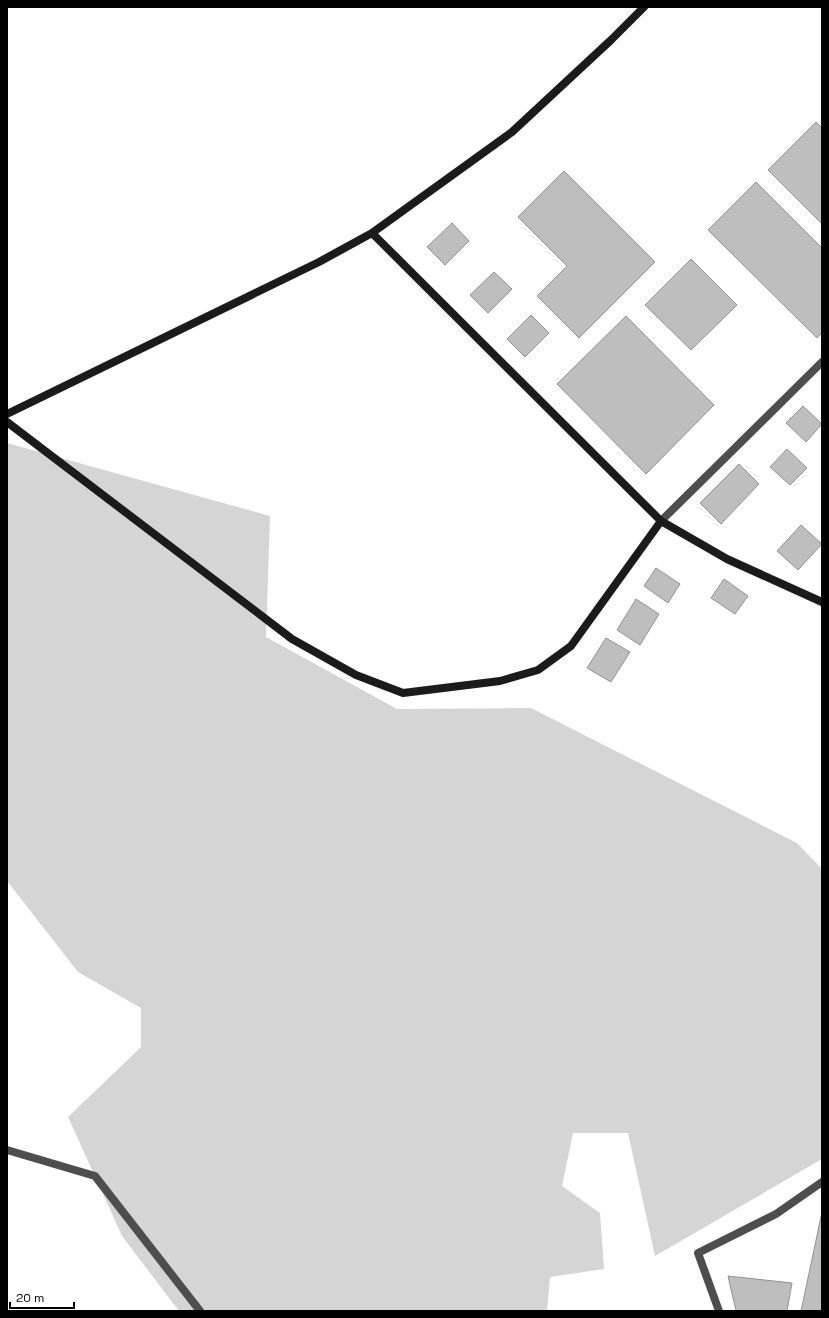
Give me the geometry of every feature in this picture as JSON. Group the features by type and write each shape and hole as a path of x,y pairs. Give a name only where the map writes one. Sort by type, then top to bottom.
{"street":[{"path":"7,414 319,262 372,233 512,132 611,40 644,7"},
{"path":"372,233 661,521 727,559 822,602"},
{"path":"7,422 292,640 356,675 403,693 500,681 538,670 571,646 661,521 822,362"},
{"path":"7,1150 95,1176 200,1311"},
{"path":"720,1311 698,1253 776,1214 822,1182"}],"shaded area":[{"path":"7,443 270,516 266,637 397,709 531,708 797,843 822,869 822,1159 655,1256 628,1133 573,1133 562,1186 600,1213 604,1269 550,1277 547,1311 179,1311 122,1236 68,1117 141,1047 141,1008 78,972 7,881"}],"building":[{"path":"816,122 822,128 822,224 768,170"},
{"path":"564,171 655,262 579,338 537,296 567,266 518,217"},
{"path":"756,182 822,248 822,333 817,338 708,230"},
{"path":"452,223 469,241 445,265 427,247"},
{"path":"691,259 737,305 691,350 645,305"},
{"path":"494,272 512,289 488,313 470,295"},
{"path":"531,315 549,333 525,357 507,339"},
{"path":"626,316 714,405 646,474 557,384"},
{"path":"803,406 822,424 806,442 786,423"},
{"path":"787,449 807,468 790,485 770,467"},
{"path":"739,464 759,484 721,524 700,503"},
{"path":"801,525 822,544 798,570 777,551"},
{"path":"656,568 680,584 668,603 644,586"},
{"path":"724,579 748,596 735,614 711,598"},
{"path":"636,599 659,614 640,645 617,630"},
{"path":"606,638 630,652 611,682 587,668"},
{"path":"822,1212 822,1311 801,1311"},
{"path":"728,1276 792,1283 787,1311 736,1311"}]}
